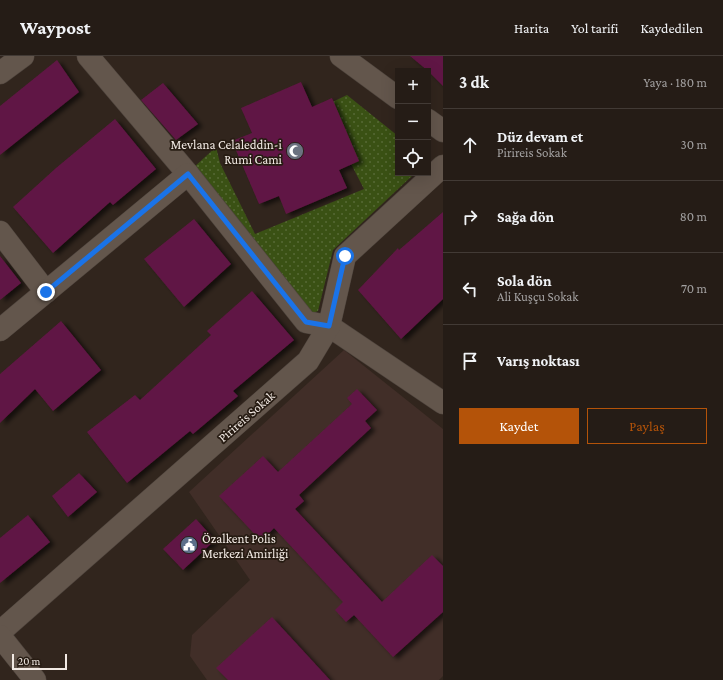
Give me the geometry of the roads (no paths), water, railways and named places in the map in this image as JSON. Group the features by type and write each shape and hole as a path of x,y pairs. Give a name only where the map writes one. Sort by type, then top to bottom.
{"street":[{"path":"0,73 24,56"},
{"path":"88,56 188,174 306,322 329,326 443,403"},
{"path":"341,56 395,96"},
{"path":"431,122 443,130"},
{"name":"Pirireis Sokak","path":"0,632 308,361 329,326 345,256 443,166"},
{"path":"0,330 188,174"},
{"path":"0,232 46,292"},
{"path":"0,636 35,680"}],"place":[{"name":"Mevlana Celaleddin-i Rumi Cami","path":"295,151"},
{"name":"Özalkent Polis Merkezi Amirliği","path":"189,545"}]}
